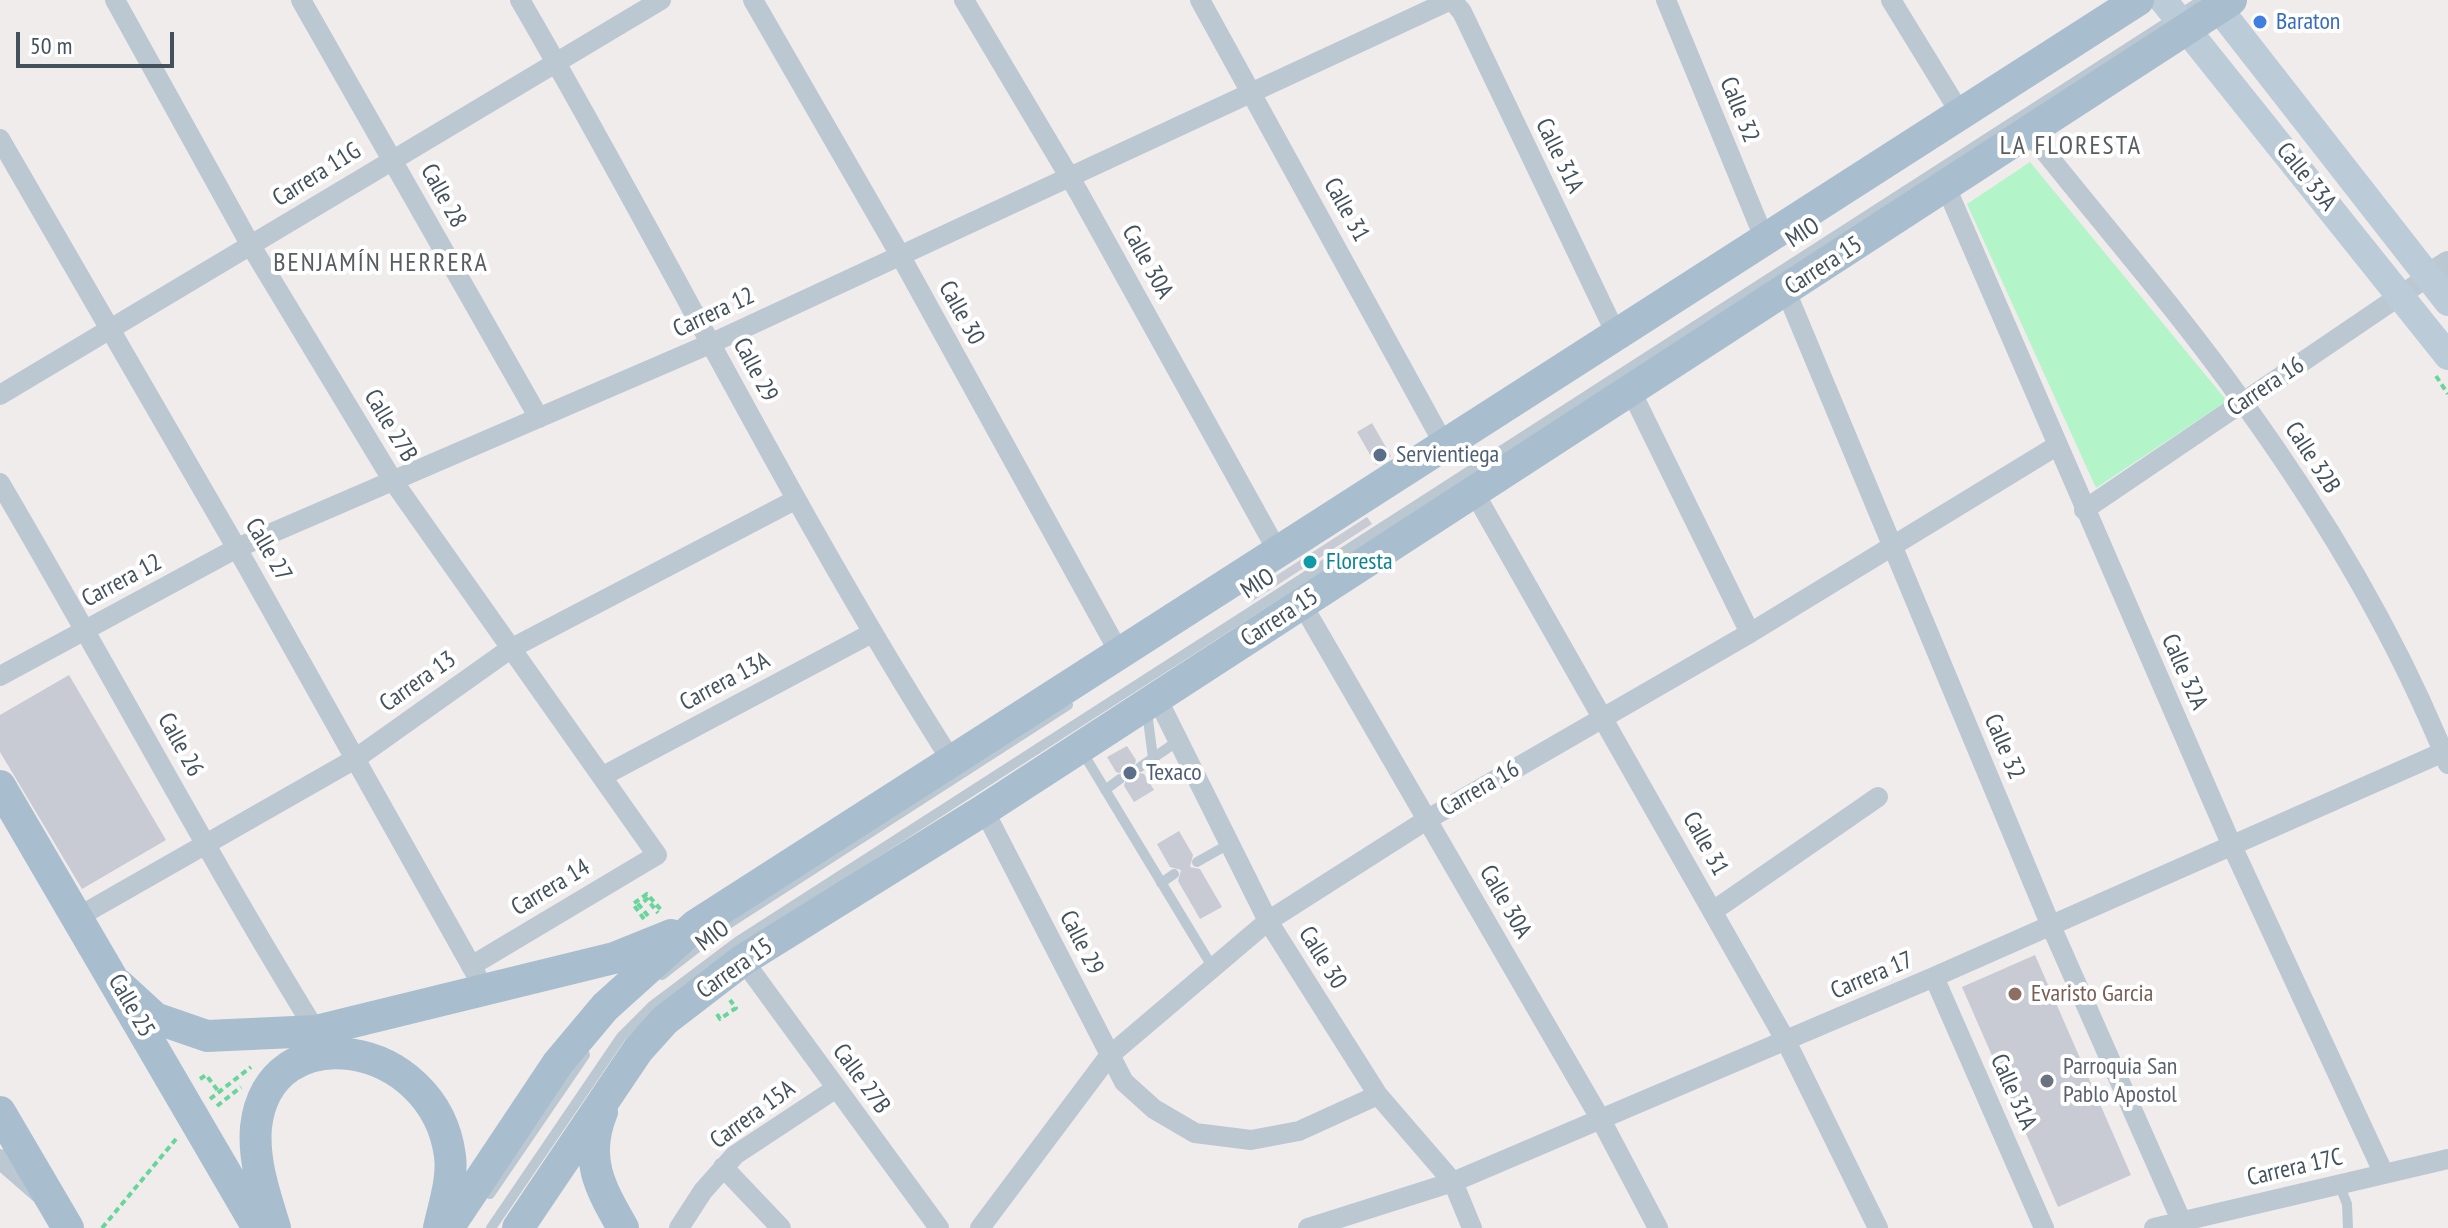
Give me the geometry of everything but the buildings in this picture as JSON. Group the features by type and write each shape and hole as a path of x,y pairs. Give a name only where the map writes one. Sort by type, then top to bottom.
{"main road":[{"name":"Carrera 15","path":"448,1228 558,1063 605,1007 696,925 1765,240 2163,9 2216,2"},
{"name":"Calle 33A","path":"2216,2 2438,270 2448,302"},
{"name":"Carrera 15","path":"518,1228 614,1082 665,1020 743,960 984,810 2030,133 2163,9"},
{"name":"Calle 33A","path":"2163,9 2402,295 2448,356"},
{"name":"Calle 25","path":"0,786 119,985 258,1228"},
{"path":"119,985 155,1018 207,1036 316,1031 478,978 614,958 696,925"},
{"path":"275,1228 255,1152 259,1113 268,1092 284,1073 309,1058 337,1053 367,1057 395,1068 417,1086 435,1109 446,1136 451,1168 439,1228"},
{"path":"614,1082 594,1137 593,1160 598,1184 623,1228"},
{"path":"0,1112 63,1219"}],"street":[{"name":"Calle 27B","path":"115,0 251,246 393,481 657,855"},
{"name":"Calle 28","path":"301,0 539,418"},
{"name":"Calle 29","path":"520,0 712,343 795,500 872,633 951,760"},
{"name":"Carrera 11G","path":"0,395 661,0"},
{"name":"Calle 30","path":"753,0 900,255 1120,654"},
{"name":"Calle 30A","path":"964,0 1070,178 1278,552"},
{"name":"Calle 31","path":"1200,0 1445,446"},
{"name":"Carrera 12","path":"0,676 237,548 712,343 1452,0"},
{"name":"Calle 31A","path":"1452,0 1462,12 1617,336"},
{"name":"Calle 32","path":"1666,0 1765,240"},
{"path":"1891,0 1968,121"},
{"name":"Calle 32B","path":"2030,133 2244,402 2363,588 2446,756"},
{"name":"Calle 27","path":"0,139 237,548 478,978"},
{"name":"Calle 32A","path":"1946,187 2232,846 2384,1174"},
{"name":"Carrera 16","path":"2084,510 2438,270"},
{"name":"Calle 32","path":"1786,291 2051,926 2181,1224"},
{"path":"1631,391 1750,633"},
{"name":"Carrera 16","path":"980,1228 1109,1056 1268,921 1428,819 1750,633 2058,445"},
{"name":"Calle 26","path":"0,483 87,629 205,845 316,1031"},
{"name":"Calle 31","path":"1474,492 1786,1041 1878,1228"},
{"name":"Carrera 13","path":"78,917 355,759 510,649 795,500"},
{"name":"Calle 30A","path":"1302,604 1600,1118 1658,1228"},
{"name":"Carrera 13A","path":"603,776 872,633"},
{"name":"Calle 30","path":"1151,701 1178,741 1268,921 1378,1095 1453,1182 1472,1228"},
{"name":"Carrera 17","path":"1308,1228 1453,1182 2446,756"},
{"path":"1713,911 1878,797"},
{"name":"Calle 29","path":"984,810 1109,1056 1124,1082 1154,1109 1195,1133 1251,1140 1299,1131 1341,1115 1378,1095"},
{"name":"Carrera 14","path":"478,978 657,855"},
{"name":"Calle 27B","path":"743,960 939,1228"},
{"name":"Calle 31A","path":"1934,977 2044,1228"},
{"name":"Carrera 15A","path":"679,1228 723,1167 751,1144 835,1089"},
{"path":"0,1159 63,1219"},
{"name":"Carrera 17C","path":"2154,1228 2448,1159"},
{"path":"723,1167 781,1228"}],"lane":[{"name":"MIO","path":"491,1228 621,1037 652,1006 737,942 2163,9"},
{"name":"MIO","path":"652,983 725,926 1080,697"},
{"path":"1151,701 1153,758"},
{"path":"1140,767 1178,741"},
{"path":"1080,747 1213,968"},
{"path":"1105,790 1120,779"},
{"path":"1197,862 1229,844"},
{"path":"1161,883 1174,874"},
{"path":"623,1008 640,992"},
{"path":"485,1202 592,1043"},
{"path":"2339,1184 2347,1204 2348,1228"}],"path":[{"path":"647,915 639,905 647,899 660,915 648,924 633,904 647,894 665,914"},
{"path":"201,1110 255,1063 261,1071"},
{"path":"206,1091 198,1080 206,1075 219,1092"},
{"path":"214,1108 249,1080"},
{"path":"102,1228 181,1134"}],"green space":[{"path":"2030,162 2227,401 2096,488 1967,204"}],"place":[{"name":"Baraton","path":"2260,22"},
{"name":"Servientiega","path":"1380,455"},
{"name":"Floresta","path":"1310,562"},
{"name":"Texaco","path":"1130,773"},
{"name":"Evaristo Garcia","path":"2015,994"},
{"name":"Parroquia San Pablo Apostol","path":"2047,1081"}],"district":[{"name":"LA FLORESTA","path":"2071,147"},
{"name":"BENJAMÍN HERRERA","path":"381,264"}]}
